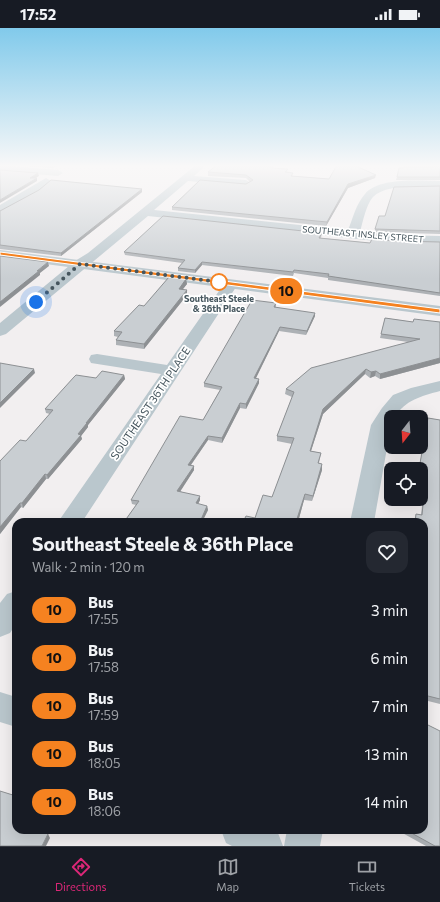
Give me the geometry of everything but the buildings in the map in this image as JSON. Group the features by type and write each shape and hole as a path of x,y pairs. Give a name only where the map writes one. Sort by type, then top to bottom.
{"street":[{"path":"0,210 12,203"},
{"path":"0,331 80,264 94,256 154,203"},
{"path":"353,234 365,203"},
{"name":"SOUTHEAST INSLEY STREET","path":"144,212 402,239 440,240"},
{"path":"0,254 440,311"},
{"name":"SOUTHEAST 36TH PLACE","path":"73,518 231,284"},
{"path":"97,359 172,371"},
{"path":"363,518 381,425 391,408 400,399 417,392 440,386"},
{"path":"0,625 12,608"},
{"path":"0,707 12,711"},
{"path":"246,834 265,846"},
{"path":"302,846 304,834"}],"bus line":[{"name":"10","path":"0,254 440,311"}],"place":[{"name":"Southeast Steele & 36th Place","path":"219,282"}],"route":[{"path":"36,302 80,264 219,282"}]}
